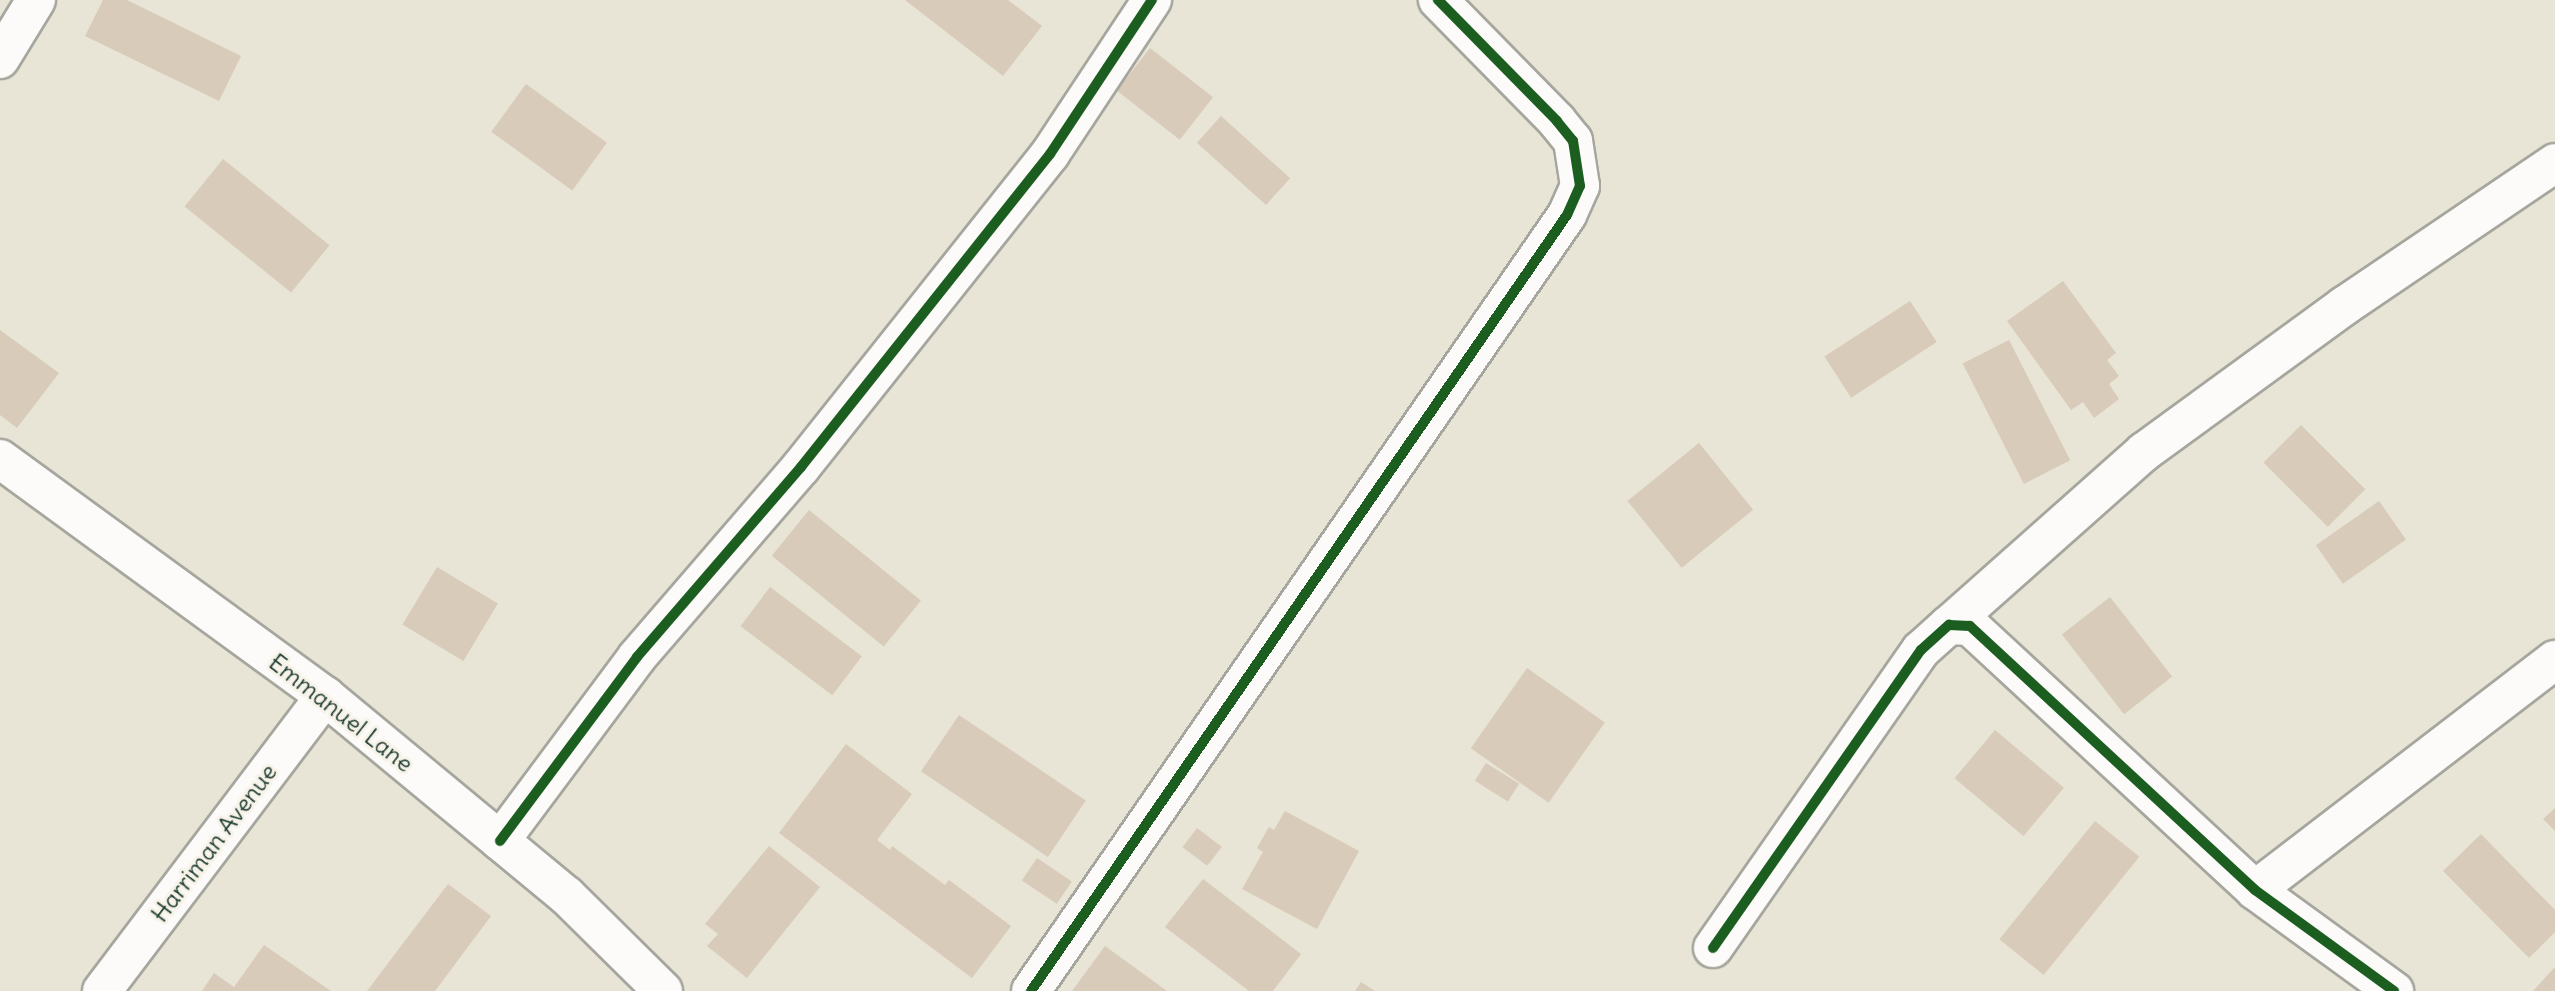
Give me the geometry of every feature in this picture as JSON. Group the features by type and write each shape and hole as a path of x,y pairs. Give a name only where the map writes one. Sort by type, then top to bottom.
{"street":[{"path":"0,59 36,0"},
{"path":"500,841 637,657 801,467 1050,154 1152,0"},
{"path":"1031,991 1559,227 1580,186 1573,141 1558,121 1438,0"},
{"path":"1713,948 1921,650 2144,452 2344,306 2555,163"},
{"name":"Emmanuel Lane","path":"0,459 325,696 567,896 663,991"},
{"path":"1949,625 1970,626 2255,890 2393,991"},
{"path":"2255,890 2555,660"},
{"name":"Harriman Avenue","path":"102,991 325,696"}],"building":[{"path":"103,0 127,0 241,56 219,101 85,36"},
{"path":"905,0 1008,0 1042,26 1003,76"},
{"path":"1150,48 1213,97 1180,140 1117,91"},
{"path":"526,84 607,143 572,191 491,132"},
{"path":"1221,116 1290,178 1266,205 1197,143"},
{"path":"223,159 329,245 291,293 185,206"},
{"path":"2063,281 2116,353 2107,360 2119,376 2109,384 2119,399 2094,418 2083,402 2071,410 2007,321"},
{"path":"1910,301 1937,342 1851,398 1824,357"},
{"path":"0,330 59,373 17,428 0,415"},
{"path":"2009,340 2070,460 2024,484 1963,364"},
{"path":"2301,425 2365,489 2328,527 2264,462"},
{"path":"1699,443 1753,510 1682,568 1628,501"},
{"path":"2379,501 2406,540 2343,584 2316,545"},
{"path":"809,510 921,601 884,646 772,556"},
{"path":"437,567 498,604 463,661 402,624"},
{"path":"770,587 862,656 832,695 741,626"},
{"path":"2110,597 2172,677 2124,714 2062,635"},
{"path":"1527,668 1605,722 1549,803 1471,748"},
{"path":"959,715 1086,801 1048,857 921,771"},
{"path":"1995,730 2064,788 2023,836 1955,778"},
{"path":"846,744 912,794 877,840 890,850 892,846 945,885 949,880 1011,926 972,978 779,833"},
{"path":"1486,763 1519,784 1508,801 1475,781"},
{"path":"2555,808 2555,831 2543,819"},
{"path":"1285,811 1359,851 1317,929 1242,889 1263,852 1257,848 1269,827 1274,830"},
{"path":"2095,821 2139,857 2044,975 1999,939"},
{"path":"1197,828 1222,847 1207,866 1183,847"},
{"path":"2481,834 2555,910 2555,932 2529,958 2443,871"},
{"path":"769,846 820,887 747,978 707,946 718,934 705,924"},
{"path":"1037,858 1072,881 1057,904 1022,880"},
{"path":"1203,879 1301,954 1273,991 1249,991 1165,927"},
{"path":"448,884 491,916 435,991 367,991"},
{"path":"264,945 331,991 202,991 214,973 234,987"},
{"path":"1105,946 1167,991 1072,991"},
{"path":"2555,967 2555,991 2533,991"},
{"path":"1361,982 1375,991 1355,991"}],"cycle path":[{"path":"500,841 637,657 801,467 1050,154 1152,0"},
{"path":"1031,991 1567,215 1580,186 1573,141 1557,121 1438,0"},
{"path":"1713,948 1921,650 1949,625 1970,626 2255,890 2394,991"}]}
